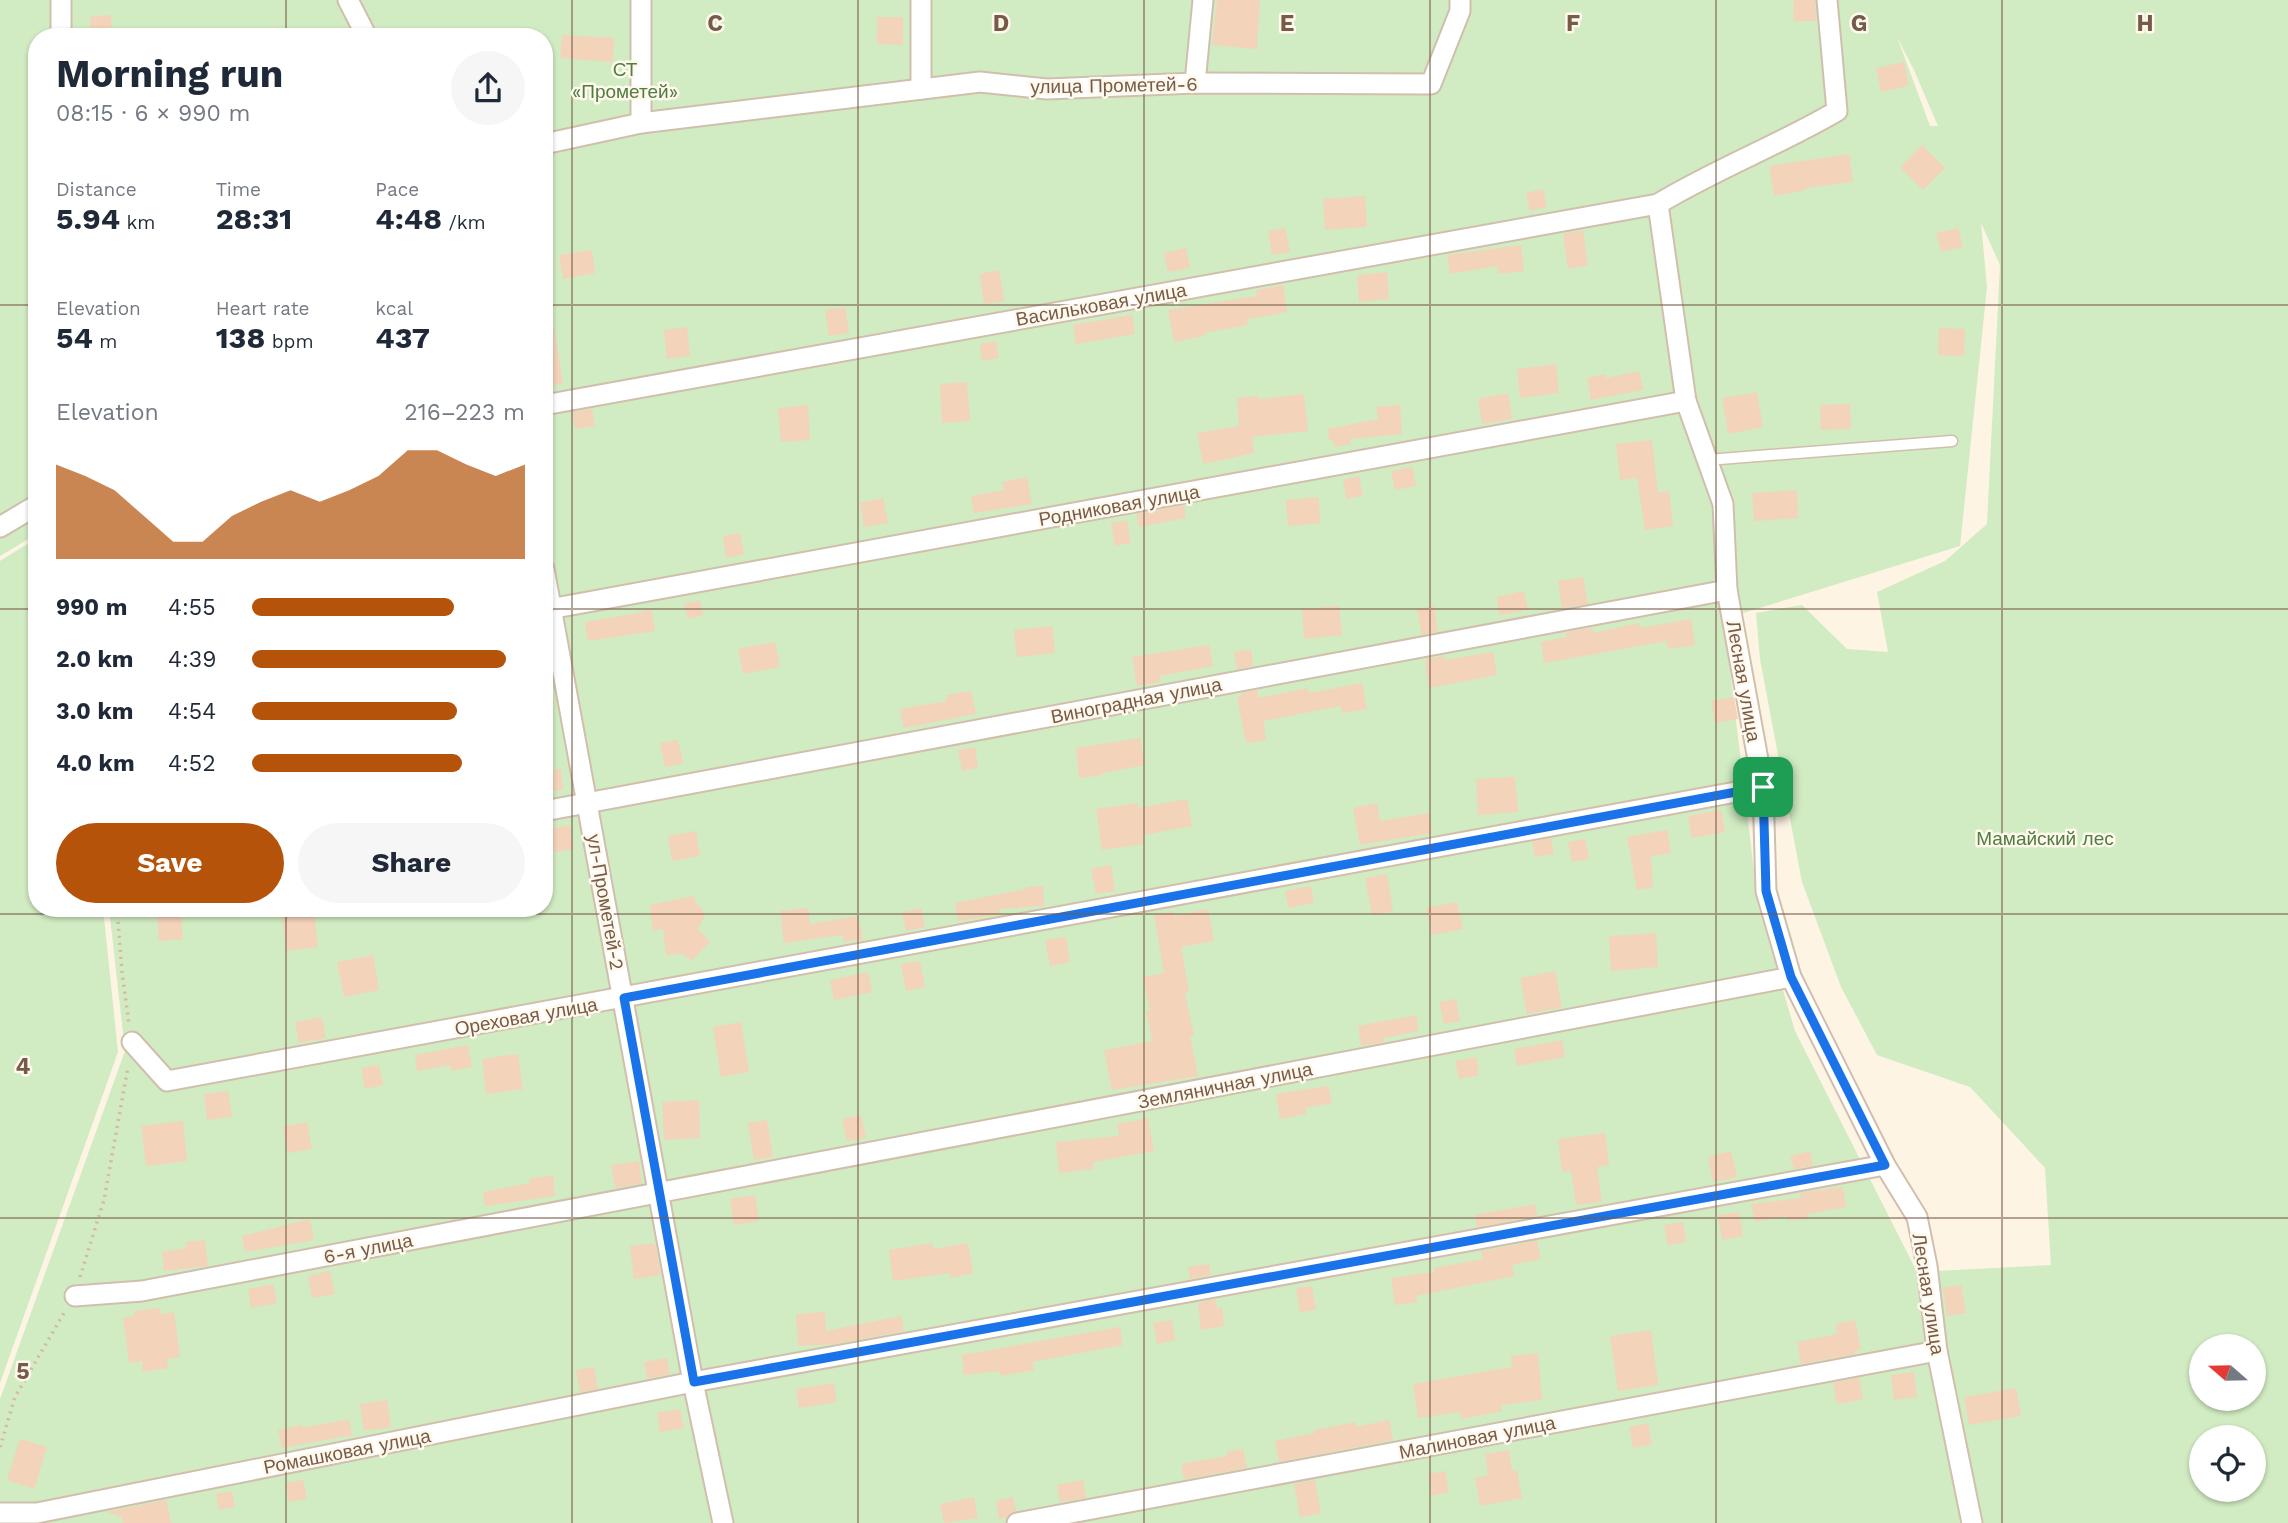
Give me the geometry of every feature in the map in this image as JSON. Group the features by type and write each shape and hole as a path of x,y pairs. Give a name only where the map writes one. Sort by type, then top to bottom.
{"street":[{"path":"61,0 61,28"},
{"path":"348,0 362,28"},
{"path":"641,0 641,123"},
{"path":"921,0 921,89"},
{"path":"1195,82 1203,0"},
{"name":"улица Прометей-6","path":"553,142 641,123 980,82 1047,89 1195,82 1431,84 1460,10 1460,0"},
{"path":"1658,204 1837,111 1827,0"},
{"name":"Лесная улица","path":"1658,204 1686,401 1723,504 1727,590 1763,787 1766,891 1791,977 1885,1165 1917,1217 1927,1266 1937,1351 1972,1523"},
{"name":"Васильковая улица","path":"553,403 1658,204"},
{"name":"Родниковая улица","path":"553,608 1686,401"},
{"path":"0,527 28,510"},
{"name":"Виноградная улица","path":"553,809 1727,590"},
{"name":"ул-Прометей-2","path":"553,633 588,802 694,1382 723,1523"},
{"name":"Ореховая улица","path":"132,1042 167,1081 1763,787"},
{"name":"Земляничная улица","path":"660,1193 1791,977"},
{"name":"Ромашковая улица","path":"0,1513 37,1513 694,1382 1885,1165"},
{"name":"6-я улица","path":"75,1296 142,1291 660,1193"},
{"name":"Малиновая улица","path":"1017,1523 1937,1351"}],"lane":[{"path":"1707,460 1952,441"}],"path":[{"path":"0,1447 15,1397 75,1296 104,1200 132,1042 118,917"}],"green space":[{"path":"0,0 2288,0 2288,1523 0,1523 0,1399 125,1051 110,917 553,917 553,28 28,28 28,539 0,556","holes":["1897,37 1938,126 1930,126","1981,223 2000,265 1987,524 1945,561 1877,592 1888,652 1847,649 1802,605 1756,613 1760,659 1802,882 1841,987 1877,1055 1970,1087 2045,1168 2051,1265 1917,1272 1795,1031 1758,905 1724,619 1960,546 1987,287"]},
{"path":"28,544 28,917 104,917 118,1052 0,1383 0,561"}],"building":[{"path":"1217,0 1260,0 1257,49 1212,45"},
{"path":"1794,0 1815,0 1816,21 1793,21"},
{"path":"111,15 112,28 91,28 90,17"},
{"path":"877,17 903,17 903,45 877,44"},
{"path":"562,35 614,38 613,62 560,58"},
{"path":"1904,62 1909,86 1881,92 1876,68"},
{"path":"1922,145 1945,168 1923,190 1900,167"},
{"path":"1849,154 1853,182 1806,188 1774,196 1769,166"},
{"path":"1543,189 1547,207 1530,211 1526,193"},
{"path":"1365,196 1367,227 1325,230 1323,199"},
{"path":"1285,228 1290,252 1272,255 1268,231"},
{"path":"1958,228 1963,247 1941,252 1936,233"},
{"path":"1583,230 1588,265 1568,269 1563,234"},
{"path":"1521,245 1524,271 1498,274 1497,266 1450,274 1447,255"},
{"path":"1186,248 1190,268 1168,272 1164,253"},
{"path":"592,250 595,273 563,279 559,255"},
{"path":"999,270 1004,301 984,304 980,274"},
{"path":"1387,272 1389,299 1359,302 1357,275"},
{"path":"1283,285 1287,312 1247,319 1248,325 1174,342 1168,310 1257,296 1256,290"},
{"path":"845,307 849,333 829,336 825,310"},
{"path":"1132,315 1135,334 1076,344 1073,325"},
{"path":"553,326 563,384 553,386"},
{"path":"687,327 690,356 667,359 664,330"},
{"path":"1939,328 1965,329 1964,356 1938,355"},
{"path":"996,341 999,358 982,361 980,344"},
{"path":"1556,364 1559,393 1520,398 1517,369"},
{"path":"1639,371 1643,390 1591,400 1587,378 1605,374 1606,378"},
{"path":"967,382 970,421 942,423 940,384"},
{"path":"1757,392 1763,427 1728,434 1722,398"},
{"path":"1508,393 1512,419 1482,424 1478,399"},
{"path":"1304,394 1308,431 1252,437 1254,453 1203,464 1197,433 1239,426 1237,398 1258,396 1258,399"},
{"path":"1850,404 1851,429 1821,430 1820,405"},
{"path":"808,405 810,440 781,442 778,408"},
{"path":"1400,405 1402,434 1350,439 1351,444 1335,447 1333,440 1329,441 1328,429 1378,419 1376,407"},
{"path":"592,409 595,426 575,429 572,412"},
{"path":"1652,440 1658,493 1669,491 1673,526 1645,530 1637,478 1620,480 1616,444"},
{"path":"1412,467 1416,486 1395,490 1391,471"},
{"path":"1359,476 1363,496 1346,499 1343,480"},
{"path":"1027,477 1032,504 974,513 971,496 1004,490 1002,482"},
{"path":"1797,490 1798,518 1754,521 1752,493"},
{"path":"1318,497 1321,523 1288,526 1286,500"},
{"path":"883,498 888,523 864,527 860,503"},
{"path":"1184,505 1186,518 1139,527 1136,514"},
{"path":"1127,520 1131,543 1115,546 1111,523"},
{"path":"740,533 744,554 726,558 723,536"},
{"path":"1583,577 1588,604 1562,608 1558,581"},
{"path":"1524,591 1528,610 1499,615 1497,597"},
{"path":"700,600 703,615 688,619 684,604"},
{"path":"1339,606 1342,635 1304,639 1302,609"},
{"path":"1434,606 1438,631 1422,635 1417,609"},
{"path":"651,609 655,631 588,641 585,622"},
{"path":"1691,619 1695,645 1668,649 1667,641 1544,663 1541,642 1567,637 1566,632 1592,628 1593,633 1639,623 1640,628"},
{"path":"1052,626 1055,653 1017,657 1014,630"},
{"path":"775,642 780,667 743,674 738,649"},
{"path":"1209,645 1213,666 1159,676 1161,682 1137,686 1132,657"},
{"path":"1251,649 1253,666 1237,669 1234,652"},
{"path":"1493,652 1497,675 1429,688 1426,659 1443,656 1446,660"},
{"path":"1362,683 1367,709 1342,713 1340,706 1263,721 1266,740 1246,743 1237,697 1241,696 1241,693 1257,690 1259,698 1308,688 1309,693"},
{"path":"971,691 976,714 904,728 900,709 947,701 946,695"},
{"path":"1734,697 1738,719 1715,723 1711,701"},
{"path":"1140,738 1145,765 1079,778 1076,748"},
{"path":"678,740 683,763 665,767 660,743"},
{"path":"975,747 978,768 962,771 958,750"},
{"path":"561,769 563,790 553,792 553,770"},
{"path":"1515,777 1518,812 1478,815 1476,779"},
{"path":"1187,799 1192,826 1143,835 1144,844 1102,850 1096,809 1138,803 1138,808"},
{"path":"1377,803 1380,821 1429,813 1432,833 1360,845 1353,808"},
{"path":"1721,810 1725,832 1692,838 1688,816"},
{"path":"570,825 574,849 553,852 553,828"},
{"path":"1667,830 1671,853 1651,856 1653,887 1637,890 1627,837"},
{"path":"696,831 700,856 672,861 668,836"},
{"path":"1551,838 1554,854 1535,857 1532,842"},
{"path":"1585,839 1589,859 1572,862 1568,842"},
{"path":"1111,865 1115,891 1096,894 1091,869"},
{"path":"1387,874 1393,911 1372,915 1365,878"},
{"path":"1043,886 1044,906 999,909 1000,914 958,921 955,903 1026,887"},
{"path":"1311,886 1314,903 1289,908 1285,891"},
{"path":"694,896 696,904 705,915 698,929 710,942 692,960 681,954 666,955 663,929 653,931 650,905"},
{"path":"1457,902 1463,929 1432,935 1426,908"},
{"path":"808,908 810,924 858,916 863,939 844,942 843,935 784,943 780,911"},
{"path":"921,908 925,927 906,931 902,912"},
{"path":"1208,909 1214,941 1181,947 1189,992 1185,992 1194,1036 1190,1036 1198,1076 1112,1090 1104,1050 1152,1041 1146,1011 1150,1010 1143,977 1164,973 1154,915 1174,911 1175,916"},
{"path":"157,917 181,917 183,939 159,941"},
{"path":"282,917 315,917 318,947 286,951"},
{"path":"1656,933 1658,967 1611,971 1609,936"},
{"path":"1066,937 1070,962 1050,966 1045,940"},
{"path":"373,955 379,990 344,997 337,962"},
{"path":"920,961 925,987 906,991 901,964"},
{"path":"1555,971 1562,1007 1527,1014 1520,978"},
{"path":"868,972 872,992 834,1000 830,980"},
{"path":"1456,999 1460,1021 1444,1024 1439,1002"},
{"path":"1416,1015 1419,1031 1361,1046 1358,1026"},
{"path":"322,1017 326,1038 299,1043 295,1022"},
{"path":"741,1022 749,1072 721,1077 713,1027"},
{"path":"1562,1040 1565,1057 1517,1066 1514,1049"},
{"path":"468,1045 472,1067 451,1071 450,1065 417,1071 415,1055"},
{"path":"518,1054 523,1089 486,1094 482,1059"},
{"path":"1476,1057 1479,1075 1459,1079 1455,1061"},
{"path":"379,1065 383,1085 365,1089 361,1068"},
{"path":"1328,1086 1332,1103 1305,1108 1306,1114 1280,1119 1276,1094"},
{"path":"228,1091 232,1117 207,1120 204,1094"},
{"path":"699,1100 700,1138 664,1140 662,1102"},
{"path":"861,1115 866,1138 847,1141 842,1119"},
{"path":"1148,1118 1154,1151 1093,1162 1093,1169 1059,1173 1056,1142 1119,1136 1117,1124"},
{"path":"767,1120 773,1157 754,1160 748,1123"},
{"path":"183,1121 187,1161 146,1166 141,1126"},
{"path":"307,1122 312,1149 288,1153 283,1127"},
{"path":"1605,1133 1609,1165 1597,1167 1602,1202 1576,1205 1571,1170 1562,1172 1558,1139"},
{"path":"1731,1151 1737,1177 1713,1182 1708,1157"},
{"path":"1810,1151 1813,1166 1794,1169 1790,1156"},
{"path":"639,1161 642,1183 615,1188 611,1165"},
{"path":"553,1175 555,1196 485,1206 483,1192 530,1183 529,1179"},
{"path":"1843,1187 1846,1207 1808,1214 1809,1219 1787,1221 1787,1216 1755,1222 1751,1204 1801,1198 1800,1193"},
{"path":"755,1195 759,1221 734,1225 730,1199"},
{"path":"1535,1204 1537,1216 1477,1227 1475,1215"},
{"path":"1739,1212 1743,1236 1722,1240 1718,1215"},
{"path":"310,1219 314,1240 245,1252 242,1236"},
{"path":"1683,1222 1686,1242 1668,1245 1664,1225"},
{"path":"205,1240 208,1266 164,1271 162,1252 186,1248 186,1242"},
{"path":"1537,1241 1541,1259 1512,1265 1514,1276 1416,1296 1417,1302 1395,1305 1391,1278 1435,1272 1434,1268 1483,1259 1481,1251"},
{"path":"655,1243 661,1275 634,1279 630,1246"},
{"path":"932,1243 933,1249 968,1243 973,1273 950,1278 950,1273 893,1281 889,1250"},
{"path":"1209,1264 1211,1275 1190,1279 1188,1267"},
{"path":"330,1271 335,1294 312,1298 308,1276"},
{"path":"273,1284 277,1303 251,1308 248,1289"},
{"path":"1961,1285 1966,1313 1947,1316 1943,1288"},
{"path":"1312,1286 1316,1310 1300,1312 1296,1288"},
{"path":"1215,1299 1217,1308 1222,1307 1224,1326 1201,1330 1198,1303"},
{"path":"159,1308 160,1314 174,1312 180,1357 167,1359 168,1368 143,1372 142,1361 129,1363 123,1318 134,1316 134,1311"},
{"path":"825,1312 826,1331 901,1316 904,1331 834,1344 798,1346 796,1314"},
{"path":"1172,1320 1175,1340 1157,1344 1153,1323"},
{"path":"1855,1320 1861,1350 1854,1351 1855,1354 1801,1364 1797,1342 1837,1334 1836,1324"},
{"path":"1120,1327 1123,1345 1032,1362 1034,1370 1000,1376 1000,1371 964,1375 962,1355"},
{"path":"1651,1330 1658,1385 1618,1391 1610,1336"},
{"path":"1538,1353 1542,1400 1501,1405 1502,1411 1461,1419 1460,1412 1418,1418 1413,1384 1512,1367 1511,1356"},
{"path":"667,1358 670,1374 647,1379 644,1362"},
{"path":"594,1367 598,1389 580,1392 576,1370"},
{"path":"1914,1372 1917,1397 1894,1400 1891,1375"},
{"path":"1859,1378 1863,1399 1837,1404 1833,1383"},
{"path":"834,1383 837,1402 799,1408 796,1389"},
{"path":"2016,1388 2021,1416 1969,1425 1964,1397"},
{"path":"387,1400 391,1427 364,1431 360,1404"},
{"path":"680,1409 684,1428 660,1432 657,1413"},
{"path":"349,1419 352,1435 282,1448 278,1430"},
{"path":"1389,1420 1393,1440 1279,1462 1275,1441 1355,1422 1356,1427"},
{"path":"1648,1423 1652,1444 1633,1448 1629,1427"},
{"path":"20,1439 47,1447 34,1489 7,1480"},
{"path":"1243,1449 1247,1468 1184,1479 1181,1464 1227,1456 1227,1452"},
{"path":"1509,1450 1512,1471 1517,1470 1522,1498 1480,1506 1475,1478 1488,1475 1485,1454"},
{"path":"1445,1471 1449,1492 1432,1496 1428,1474"},
{"path":"303,1480 307,1499 289,1502 286,1483"},
{"path":"1083,1480 1086,1498 1060,1502 1057,1485"},
{"path":"1315,1480 1321,1513 1300,1517 1294,1484"},
{"path":"232,1491 235,1507 219,1510 216,1494"},
{"path":"974,1497 978,1518 944,1523 940,1504"},
{"path":"1013,1497 1016,1511 999,1519 996,1501"},
{"path":"166,1500 171,1523 123,1523 122,1517 106,1512"}],"route":[{"path":"1763,787 1766,891 1791,977 1885,1165 694,1382 624,998 1763,787"}],"park label":[{"name":"СТ «Прометей»","path":"625,80"},
{"name":"Мамайский лес","path":"2045,838"}]}
